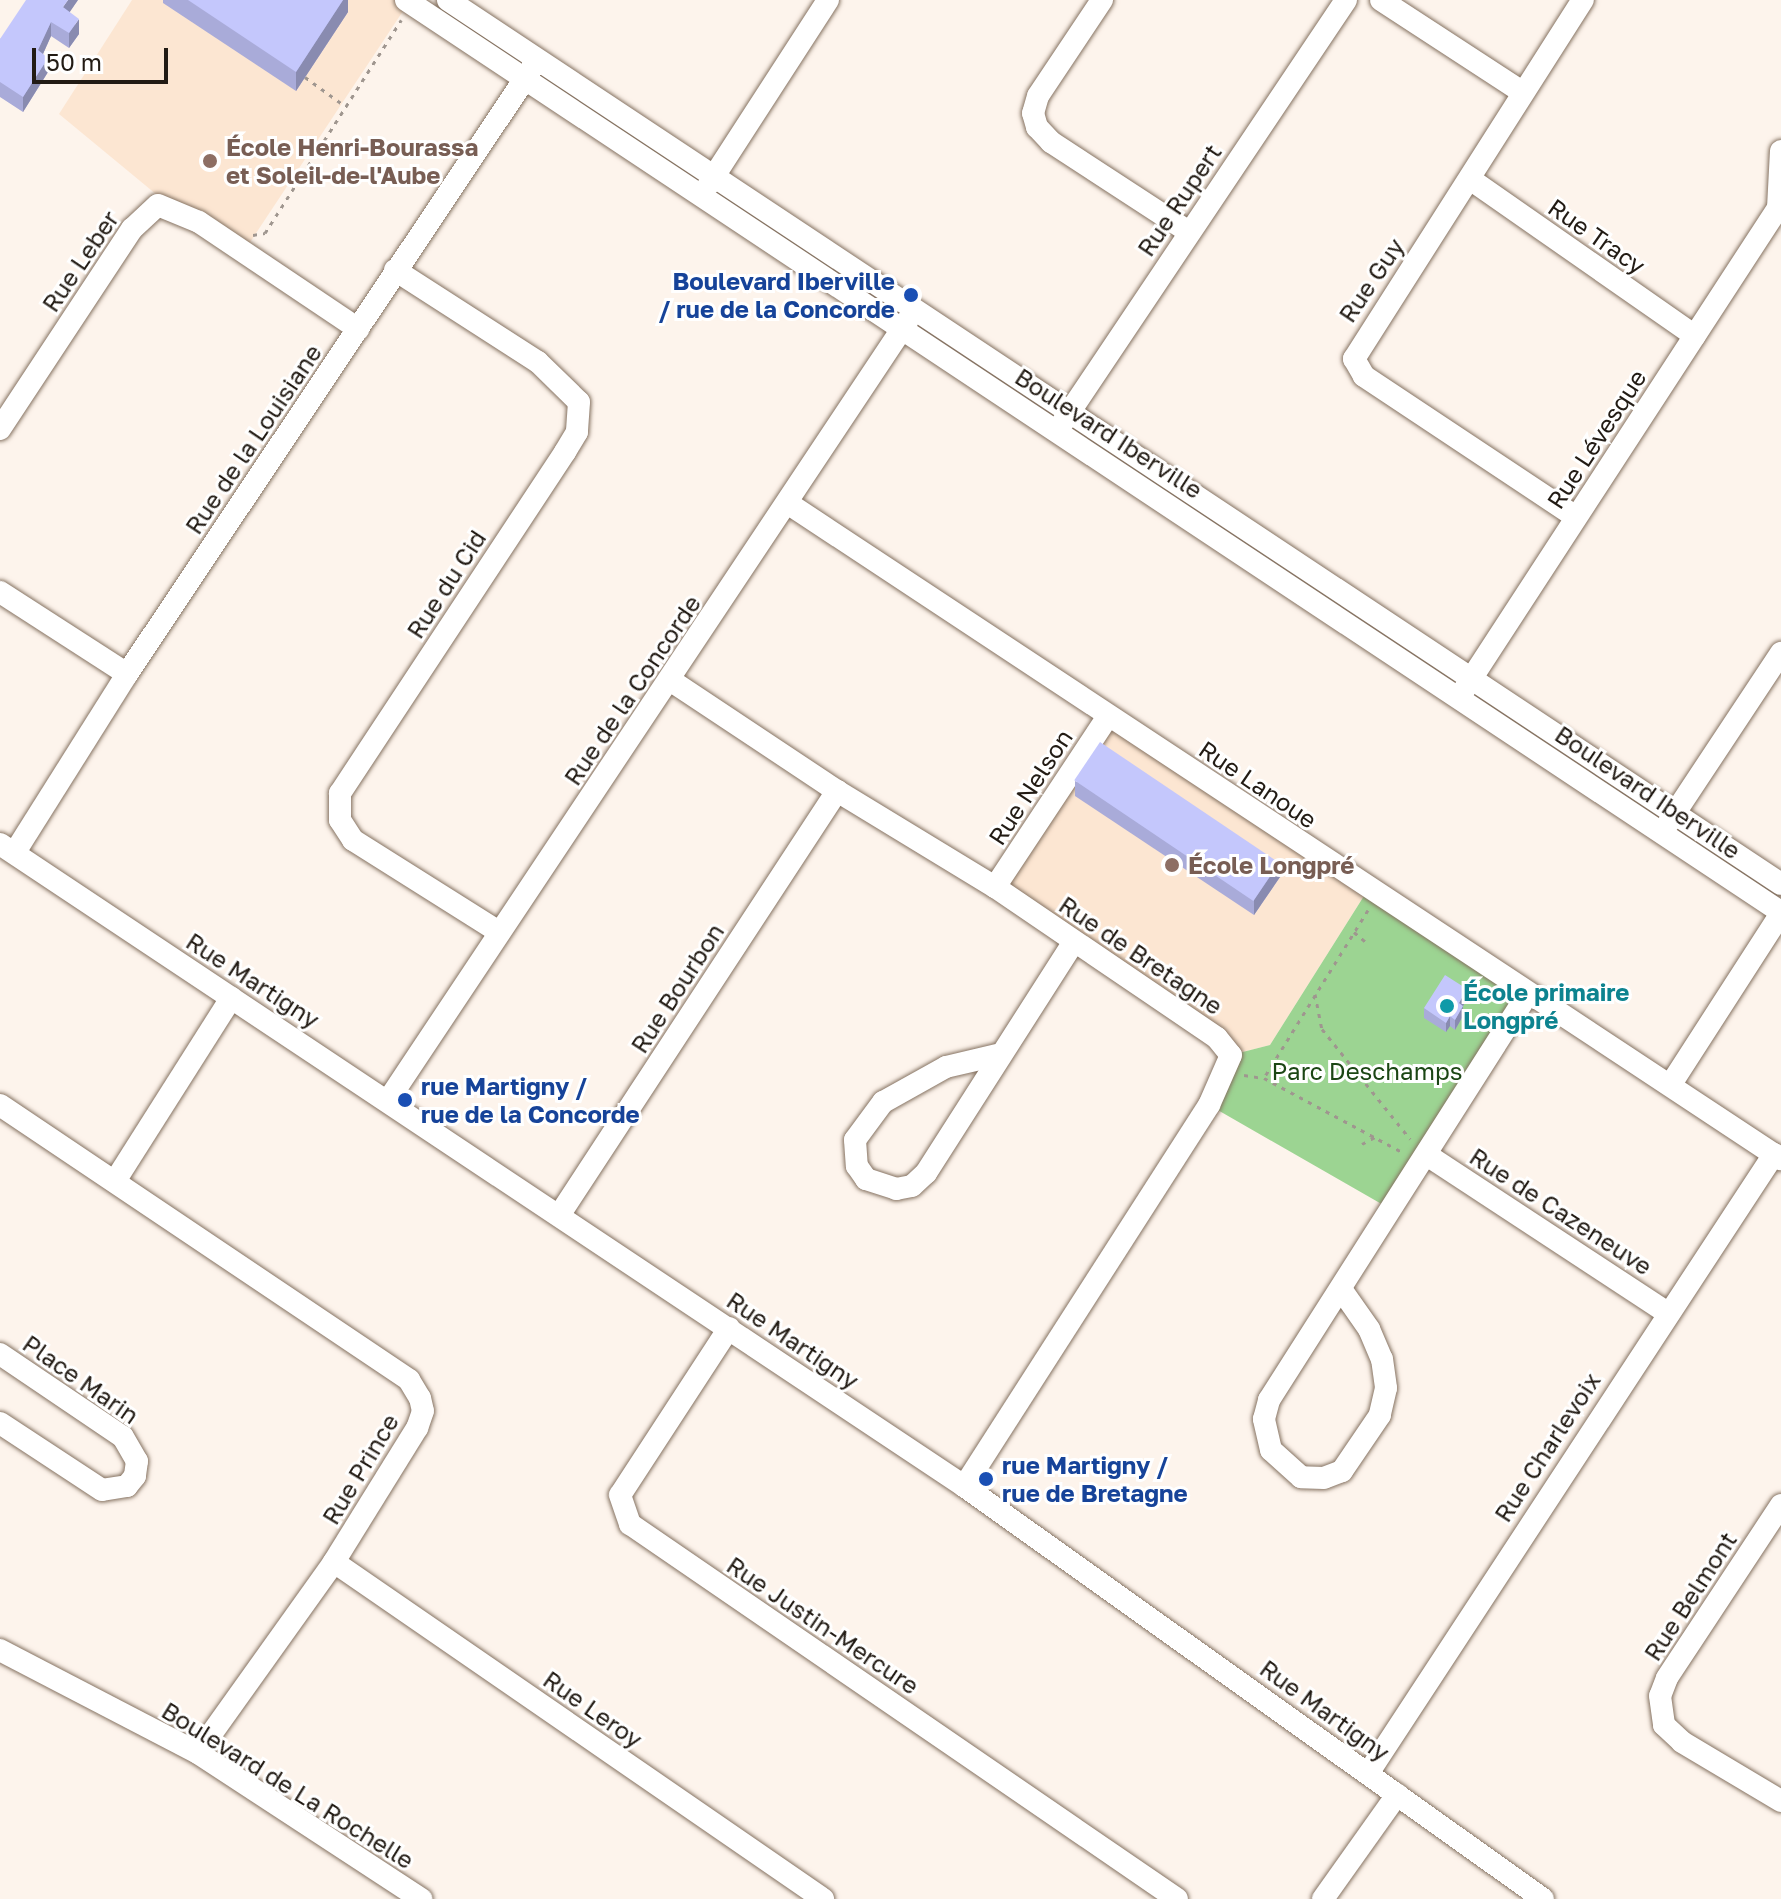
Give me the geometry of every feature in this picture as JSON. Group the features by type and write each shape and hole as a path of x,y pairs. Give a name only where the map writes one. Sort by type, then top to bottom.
{"street":[{"name":"Boulevard Iberville","path":"448,0 540,57 916,309 1064,421 1465,688 1663,832 1781,913"},
{"path":"702,196 828,0"},
{"path":"1102,0 1038,96 1033,113 1037,127 1051,142 1189,232"},
{"name":"Rue Rupert","path":"1064,421 1346,0"},
{"path":"1381,0 1522,92"},
{"name":"Rue Guy","path":"1576,517 1364,376 1354,359 1583,0"},
{"name":"Boulevard Iberville","path":"409,2 901,329 1064,421"},
{"name":"Rue de la Louisiane","path":"8,848 540,57"},
{"name":"Rue Lévesque","path":"1465,688 1780,207 1781,151"},
{"name":"Rue Tracy","path":"1470,179 1695,336"},
{"name":"Rue Leber","path":"0,429 132,229 158,205 199,222 358,329"},
{"name":"Rue du Cid","path":"395,270 538,362 579,402 577,432 565,452 340,793 340,820 353,840 499,932"},
{"name":"Rue de la Concorde","path":"389,1099 789,504 916,309"},
{"name":"Rue Lanoue","path":"789,504 1777,1156"},
{"path":"0,592 127,674"},
{"path":"1663,832 1781,653"},
{"name":"Rue de Bretagne","path":"670,680 837,791 995,887 1073,943 1217,1038 1231,1055 1209,1105 964,1486"},
{"name":"Boulevard Iberville","path":"1465,688 1676,812 1781,884"},
{"name":"Rue Nelson","path":"995,887 1108,716"},
{"name":"Rue Bourbon","path":"560,1214 837,791"},
{"name":"Rue Martigny","path":"8,848 231,998 389,1099 964,1486 1543,1899"},
{"path":"1671,1084 1781,913"},
{"path":"997,1055 946,1067 883,1102 855,1140 857,1166 866,1179 880,1187 912,1186 926,1173 997,1055 1073,943"},
{"path":"1341,1289 1369,1329 1382,1359 1386,1388 1380,1415 1342,1471 1324,1478 1301,1477 1271,1450 1264,1419 1269,1400 1341,1289 1416,1152 1528,993"},
{"path":"115,1181 231,998"},
{"name":"Rue Prince","path":"0,1105 409,1380 420,1398 423,1411 417,1428 334,1562 198,1753"},
{"name":"Rue de Cazeneuve","path":"1416,1152 1666,1312"},
{"name":"Rue Charlevoix","path":"1369,1772 1666,1312 1777,1156"},
{"name":"Rue Justin-Mercure","path":"729,1328 620,1495 630,1524 1177,1899"},
{"name":"Place Marin","path":"0,1354 123,1437 137,1461 135,1476 127,1486 102,1490 0,1423"},
{"name":"Rue Belmont","path":"1781,1505 1660,1696 1664,1725 1682,1742 1781,1801"},
{"name":"Rue Leroy","path":"334,1562 823,1899"},
{"name":"Boulevard de La Rochelle","path":"0,1650 198,1753 421,1899"},
{"path":"1323,1899 1397,1795"}],"path":[{"path":"242,237 265,233 409,2"},
{"path":"305,77 345,106"},
{"path":"1377,894 1264,1078 1375,1137 1416,1152"},
{"path":"1354,932 1366,942"},
{"path":"1315,994 1322,1029 1416,1152"},
{"path":"1362,1144 1375,1137"}],"shaded area":[{"name":"École Henri-Bourassa et Soleil-de-l'Aube","path":"132,0 409,2 243,253 174,209 59,114"},
{"name":"École Longpré","path":"1108,716 1369,888 1270,1045 1231,1055 995,887"}],"green space":[{"name":"Parc Deschamps","path":"1369,888 1528,993 1392,1210 1209,1105 1231,1055 1270,1045"}],"building":[{"path":"26,0 68,0 63,7 79,19 69,33 51,22 38,50 48,58 23,97 0,82 0,39"},
{"path":"188,0 343,0 296,72"},
{"name":"École Longpré","path":"1100,742 1279,863 1253,901 1074,780"},
{"name":"École primaire Longpré","path":"1445,975 1467,989 1459,1003 1463,1006 1455,1020 1450,1016 1446,1023 1424,1008"}],"place":[{"name":"École Henri-Bourassa et Soleil-de-l'Aube","path":"210,161"},
{"name":"Boulevard Iberville / rue de la Concorde","path":"911,295"},
{"name":"École Longpré","path":"1172,865"},
{"name":"École primaire Longpré","path":"1447,1006"},
{"name":"rue Martigny / rue de la Concorde","path":"405,1100"},
{"name":"rue Martigny / rue de Bretagne","path":"986,1479"}]}
